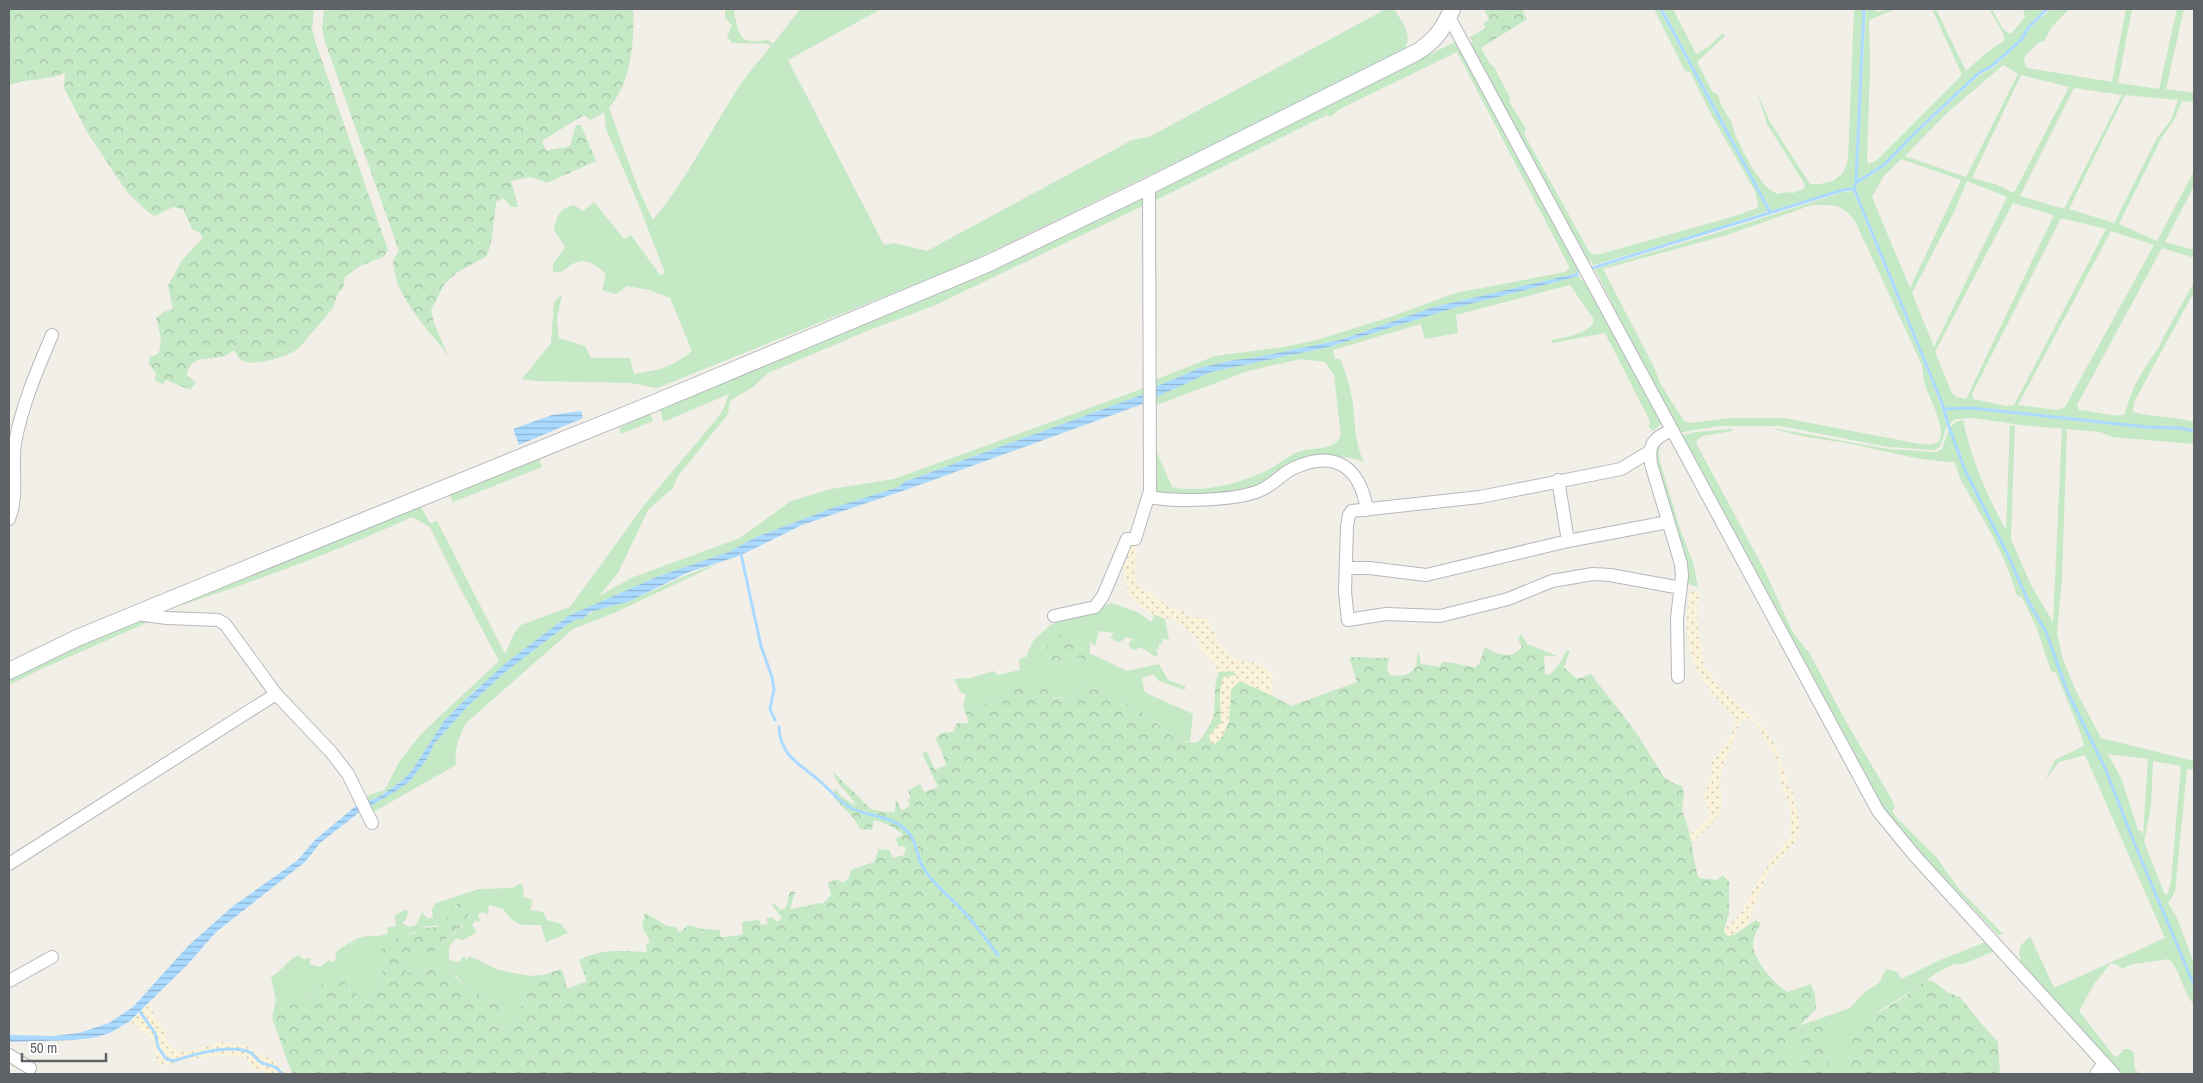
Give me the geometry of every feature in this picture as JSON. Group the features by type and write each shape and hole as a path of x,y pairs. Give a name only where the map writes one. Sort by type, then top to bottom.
{"street":[{"path":"9,671 77,638 652,404 961,275 1149,186 1417,52 1436,38 1451,13"},
{"path":"1451,13 1583,264 1878,811 1915,856 2114,1074"},
{"path":"1054,616 1095,607 1103,596 1127,540 1135,539 1149,497 1151,416 1149,186"},
{"path":"9,519 14,495 13,457 15,443 32,383 52,335"},
{"path":"1672,430 1660,436 1652,443 1649,452 1650,464 1681,564 1682,576 1677,618 1678,677"},
{"path":"1649,452 1621,468 1480,497 1352,511 1349,515 1345,592 1348,620 1386,614 1440,616 1508,599 1552,582 1593,574 1610,575 1681,588"},
{"path":"1149,497 1177,500 1222,497 1258,491 1293,469 1308,463 1323,461 1334,462 1348,468 1357,478 1362,488 1367,510"},
{"path":"1558,480 1568,541"},
{"path":"1346,568 1369,568 1426,575 1568,541 1668,522"},
{"path":"137,614 167,618 218,620 224,624 276,694 331,752 348,774 372,823"},
{"path":"9,864 276,694"},
{"path":"9,980 52,957"},
{"path":"9,1055 30,1068"},
{"path":"2096,1074 2104,1063"}],"green space":[{"path":"9,9 314,9 312,29 316,44 388,250 383,257 360,266 345,277 343,288 338,293 333,308 298,349 293,352 272,360 251,363 241,360 234,350 223,356 196,361 189,368 187,375 196,383 190,390 166,380 163,384 155,381 156,373 149,364 150,357 158,354 161,345 156,318 164,312 173,309 168,286 182,260 203,238 200,233 192,229 183,209 173,207 155,216 148,212 127,192 87,132 64,88 65,73 9,85"},
{"path":"324,9 633,9 630,62 615,100 607,110 599,115 590,120 584,115 542,141 546,151 570,146 576,125 581,125 596,161 547,183 531,177 511,181 518,207 511,207 504,198 496,202 492,238 487,256 456,273 444,285 431,310 434,323 448,355 413,311 399,286 393,260 399,251 325,42 322,28"},
{"path":"725,9 734,9 739,31 744,39 751,41 768,40 773,44 800,9 881,9 788,60 884,245 894,243 927,251 1132,140 1149,137 1386,9 1394,9 1408,37 1401,54 963,265 657,388 631,383 522,379 551,343 554,302 562,294 557,319 559,338 585,346 591,358 630,358 634,374 665,367 692,351 670,298 649,290 627,286 616,294 602,290 606,274 589,262 579,261 561,272 553,272 553,264 565,247 554,230 560,213 565,208 574,205 583,211 594,202 624,239 631,235 660,275 665,273 638,203 606,129 604,112 609,108 638,188 653,220 688,171 740,85 771,46 731,42 727,37 732,25 725,18"},
{"path":"1484,9 1522,9 1527,19 1479,49 1470,37 1486,28 1483,24 1489,19"},
{"path":"1654,9 1659,9 1768,211 1702,233 1593,265 1587,259 1470,43 1473,41 1478,49 1481,48 1490,64 1494,67 1510,98 1509,101 1526,129 1524,134 1590,253 1597,255 1735,216 1757,208 1758,204 1755,191 1713,118 1690,72 1685,71"},
{"path":"1663,9 1673,9 1696,54 1707,48 1723,33 1725,36 1697,62 1712,91 1718,95 1752,168 1766,187 1777,194 1793,193 1805,188 1804,183 1767,124 1757,92 1770,122 1810,184 1833,181 1843,173 1848,160 1854,9 1863,9 1860,116 1853,188 1771,211"},
{"path":"1866,9 1873,9 1878,12 1896,9 1869,20 1870,67 1867,161 1869,164 1877,160 1962,75 1932,9 1936,9 1966,71 1987,52 2004,41 2004,35 1989,9 1992,9 2003,29 2011,34 2025,17 2023,9 2046,9 2027,27 2020,40 1991,66 1978,73 1917,129 1884,164 1857,180"},
{"path":"2051,9 2069,9 2051,28 2044,41 2038,43 2025,56 2024,61 2027,68 2112,82 2126,9 2132,9 2118,83 2159,89 2177,9 2184,9 2166,89 2194,93 2194,102 2182,101 2173,122 2162,137 2119,224 2157,241 2194,171 2194,186 2165,242 2194,250 2194,258 2162,248 2077,405 2079,410 2125,415 2131,394 2138,380 2194,282 2194,292 2134,402 2133,412 2194,422 2194,430 2180,427 2146,426 1984,408 1945,408 1855,189 1857,184 1885,166 1919,131 1980,75 1993,68 2022,41 2029,29","holes":["2003,65 2018,74 1966,177 1905,156 1947,113","2021,75 2069,87 2014,193 1995,184 1972,178","2074,88 2122,95 2064,209 2020,196","2125,95 2178,100 2171,120 2157,138 2114,223 2069,209","1901,159 1961,180 1910,288 1872,197 1883,177","1967,181 2007,197 1934,347 1912,293 1954,212","2013,203 2054,215 1966,399 1956,397 1952,393 1935,352","2061,218 2106,229 2014,405 2007,406 1973,399 1972,394","2111,231 2154,245 2065,407 2057,410 2018,405"]},
{"path":"1459,40 1580,265 1578,272 1434,307 1340,340 1200,368 1155,387 1155,380 1215,356 1284,347 1317,340 1393,316 1456,293 1565,272 1570,268 1457,52 1340,109 1330,117 1327,115 1154,201 1154,191"},
{"path":"1853,191 1941,405 1947,426 1940,447 1935,450 1888,447 1781,426 1721,426 1676,433 1595,269 1844,192","holes":["1812,205 1836,206 1845,211 1855,221 1922,365 1925,385 1941,429 1941,436 1937,443 1920,444 1784,418 1730,418 1690,423 1684,421 1660,383 1655,369 1603,269 1727,235"]},
{"path":"1141,197 1145,205 933,306 867,331 768,373 754,386 730,401 728,414 678,476 673,488 648,510 618,573 599,596 631,578 740,538 791,501 831,489 894,479 1147,387 1147,393 904,482 899,487 832,508 754,538 729,552 659,576 568,616 473,692 445,720 412,770 403,780 379,797 367,801 366,796 385,790 399,762 421,734 499,661 430,527 412,517 288,568 160,612 419,504 430,523 437,521 505,654 514,634 521,625 570,607 645,504 723,410 729,394 663,422 660,408"},
{"path":"1579,276 1582,281 1588,280 1662,419 1661,424 1653,431 1649,427 1650,421 1605,333 1552,343 1551,340 1579,333 1593,324 1593,318 1570,285 1456,315 1458,333 1425,339 1421,324 1333,350 1335,359 1340,359 1342,363 1349,386 1353,402 1356,437 1364,462 1328,455 1308,459 1257,488 1220,494 1154,493 1155,448 1172,487 1196,489 1221,486 1246,479 1268,470 1298,452 1323,448 1334,444 1341,435 1334,375 1325,362 1301,359 1248,371 1154,406 1154,398 1211,372 1329,347 1447,310"},
{"path":"1972,408 2146,428 2180,428 2194,431 2194,444 2112,437 2100,432 2021,425 1974,418 1956,419 1949,424 1945,409"},
{"path":"650,413 653,421 621,434 619,428"},
{"path":"1963,420 1980,476 2006,530 2010,425 2015,426 2011,539 2032,587 2053,622 2062,429 2067,430 2062,577 2057,633 2062,656 2074,687 2101,738 2194,761 2194,770 2187,769 2175,892 2168,903 2177,918 2194,963 2194,983 2133,840 2106,767 2069,693 2047,632 2029,601 2008,552 1966,470 1950,427 1957,421","holes":["2108,754 2148,759 2143,835 2138,830 2122,780","2153,761 2181,766 2171,881 2168,893 2165,895 2144,842 2151,806"]},
{"path":"1773,428 1888,449 1936,452 1942,449 1949,429 1964,470 2006,553 2028,602 2045,632 2068,693 2105,768 2132,841 2194,987 2194,1005 2169,959 2133,964 2122,969 2118,965 2111,963 2094,984 2079,1011 2113,1055 2118,1057 2124,1049 2129,1049 2134,1053 2135,1069 2140,1074 2121,1074 2021,962 2019,953 2021,945 2030,936 2054,988 2165,938 2085,755 2059,762 2045,780 2055,760 2084,746 2081,734 2056,673 2051,671 2037,629 2022,597 2017,596 2001,552 1962,482 1954,462 1915,458 1852,444 1802,436"},
{"path":"1732,429 1732,431 1702,436 1696,443 1765,571 1792,631 1810,654 1845,720 1891,798 1895,807 1892,811 1896,817 1937,858 1958,888 2003,934 1998,935 1905,836 1883,807 1682,436 1696,432"},
{"path":"1661,442 1660,462 1680,529 1693,562 1698,587 1684,583 1655,460 1657,443"},
{"path":"539,458 542,467 453,502 449,493"},
{"path":"718,564 614,613 573,629 466,723 458,743 456,765 375,811 369,807 409,782 427,759 434,744 467,707 504,673 568,624 577,619 583,619 598,610 629,601 684,576"},
{"path":"1112,603 1137,612 1152,622 1154,614 1165,619 1169,640 1162,639 1159,649 1155,649 1158,653 1156,657 1141,647 1135,650 1130,648 1129,643 1133,639 1125,637 1122,641 1117,642 1110,637 1114,633 1099,631 1095,646 1082,637 1058,663 1080,657 1089,662 1089,653 1127,671 1159,664 1168,680 1185,686 1185,690 1159,681 1153,674 1142,678 1144,690 1148,694 1193,714 1190,741 1178,741 1149,717 1112,694 1081,685 1072,697 1002,698 992,703 963,706 966,694 961,693 954,679 970,678 994,671 997,675 1020,670 1019,659 1026,657 1033,641 1050,625"},
{"path":"143,620 151,621 9,685 9,679 75,648"},
{"path":"1064,634 1082,637 1090,643 1089,663 1080,657 1058,663 1047,661 1047,646 1051,640"},
{"path":"1521,634 1527,644 1557,656 1544,656 1545,674 1550,675 1562,660 1566,651 1570,651 1564,667 1577,679 1591,674 1635,731 1664,777 1682,786 1684,794 1682,810 1689,831 1697,874 1699,878 1717,880 1723,875 1729,882 1729,914 1724,929 1725,934 1734,935 1756,920 1761,923 1754,939 1754,951 1761,965 1771,978 1788,992 1811,984 1815,995 1816,1009 1785,1041 1784,1051 1787,1064 1785,1069 1778,1074 294,1074 291,1071 272,1018 280,1010 310,997 323,984 338,976 366,1001 374,999 382,972 388,966 382,949 391,941 403,935 413,934 420,928 436,927 449,916 449,908 459,903 470,907 464,923 439,946 430,959 419,958 405,962 406,972 420,974 435,964 443,966 465,986 505,1009 492,1025 508,1030 519,1011 530,976 543,975 562,969 567,989 587,981 579,960 604,952 647,952 646,945 650,942 642,926 645,913 667,926 676,927 679,933 688,925 703,929 720,930 720,937 743,934 742,922 759,920 761,925 768,924 766,919 771,917 777,922 782,918 772,905 775,904 780,910 786,908 790,891 795,892 790,909 824,903 831,895 828,883 837,879 843,883 849,878 851,870 874,862 879,849 889,850 893,858 904,855 906,847 898,846 896,838 903,835 882,822 874,820 872,830 860,829 852,816 834,798 835,788 841,796 856,806 833,772 871,809 895,812 896,799 902,811 910,806 908,800 911,798 908,791 920,784 924,792 938,787 922,753 927,752 935,770 946,765 941,749 935,739 941,733 953,732 957,723 969,723 963,706 992,703 1002,698 1003,690 1018,686 1049,688 1053,698 1072,697 1081,685 1112,694 1149,717 1178,741 1196,743 1203,736 1213,717 1215,687 1219,672 1230,671 1240,675 1228,676 1220,691 1221,724 1219,741 1229,722 1231,689 1240,681 1291,706 1357,682 1349,657 1389,658 1387,669 1390,675 1394,676 1408,674 1414,669 1419,653 1421,664 1440,667 1442,662 1446,662 1475,667 1479,664 1485,647 1504,655 1513,654 1518,651 1522,647 1518,639"},
{"path":"522,883 524,897 533,900 530,910 543,912 547,920 561,924 568,933 546,942 541,925 521,925 511,919 503,909 489,905 488,914 482,912 478,915 480,922 475,921 472,925 477,932 463,940 456,938 449,947 449,960 459,962 464,956 467,960 469,956 499,970 530,976 519,1011 508,1030 492,1025 505,1009 465,986 456,976 435,964 420,974 406,973 405,962 430,952 464,925 449,916 438,925 421,928 403,935 389,966 382,972 374,999 366,1001 354,993 348,985 316,990 306,999 277,1013 272,1018 276,1000 271,977 298,955 303,959 311,958 309,964 320,967 329,960 333,962 337,959 335,953 355,940 388,933 387,928 396,926 395,915 405,910 409,911 402,923 409,927 416,925 422,912 428,919 433,917 432,909 436,903 479,889 512,888"},
{"path":"1988,941 1997,950 1963,964 1954,964 1935,974 1879,1011 1848,1062 1848,1074 1831,1074 1824,1047 1826,1036 1801,1056 1809,1074 1778,1074 1783,1070 1786,1062 1785,1041 1799,1026 1850,1008 1866,991 1879,983 1886,969 1897,972 1901,979 1940,960"},
{"path":"1927,980 1934,982 1947,992 1960,997 1998,1042 2000,1074 1848,1074 1850,1047 1860,1028"},
{"path":"1826,1025 1834,1030 1826,1036 1824,1047 1831,1074 1809,1074 1798,1048 1800,1036 1814,1028"}],"sand":[{"path":"1136,543 1135,577 1137,584 1168,606 1183,611 1188,617 1207,618 1219,643 1232,658 1246,662 1257,662 1273,675 1271,695 1240,681 1231,689 1227,726 1215,744 1211,743 1209,736 1221,723 1220,691 1223,677 1239,675 1230,671 1219,672 1210,658 1202,651 1196,638 1174,619 1162,618 1149,612 1133,600 1121,563 1129,545"},
{"path":"1690,591 1701,593 1697,605 1697,618 1704,666 1720,687 1766,730 1780,756 1787,782 1794,795 1799,821 1799,832 1795,842 1770,870 1758,895 1748,924 1728,937 1724,929 1740,915 1766,868 1791,837 1790,805 1781,785 1778,761 1755,722 1747,717 1740,723 1724,764 1719,783 1722,795 1721,809 1716,819 1692,843 1690,835 1710,817 1704,795 1712,774 1712,762 1730,738 1736,720 1704,682 1692,657 1687,632"},
{"path":"149,1000 154,1016 165,1032 167,1042 179,1052 188,1052 219,1042 245,1045 261,1056 272,1058 286,1074 268,1074 262,1070 257,1072 246,1057 238,1056 222,1055 160,1065 156,1059 153,1040 130,1021"}],"water":[{"path":"1578,272 1579,276 1447,310 1329,347 1211,372 1154,398 1155,387 1200,368 1340,340 1434,307"},
{"path":"1147,393 1148,402 911,488 802,525 739,556 689,572 630,601 590,612 583,619 577,619 568,624 504,673 467,707 434,744 427,759 409,782 361,811 335,831 320,843 305,862 216,932 188,964 130,1021 110,1033 92,1038 9,1042 9,1035 53,1036 79,1033 109,1023 133,1007 189,945 232,907 298,860 315,840 357,805 379,797 403,780 412,770 445,720 464,701 506,663 568,616 659,576 729,552 754,538 832,508 899,487 904,482"},
{"path":"581,411 583,418 519,445 513,429 552,415"}],"waterway":[{"path":"1661,9 1770,212"},
{"path":"1864,9 1856,182 1854,189 1942,403 1965,470 2007,553 2028,601 2046,632 2068,693 2105,768 2194,985"},
{"path":"1857,182 1884,165 1979,73 1992,66 2021,40 2028,28 2047,9"},
{"path":"1589,269 1843,190 1854,189"},
{"path":"1944,409 1972,408 2146,427 2180,428 2194,431"},
{"path":"741,554 761,646 772,677 774,689 770,709 775,720"},
{"path":"779,727 783,746 793,759 840,800 860,812 893,821 909,833 921,864 928,875 968,916 998,955"},
{"path":"140,1012 155,1033 158,1047 166,1059 174,1061 210,1051 238,1049 249,1052 260,1062 275,1067 282,1074"}]}
